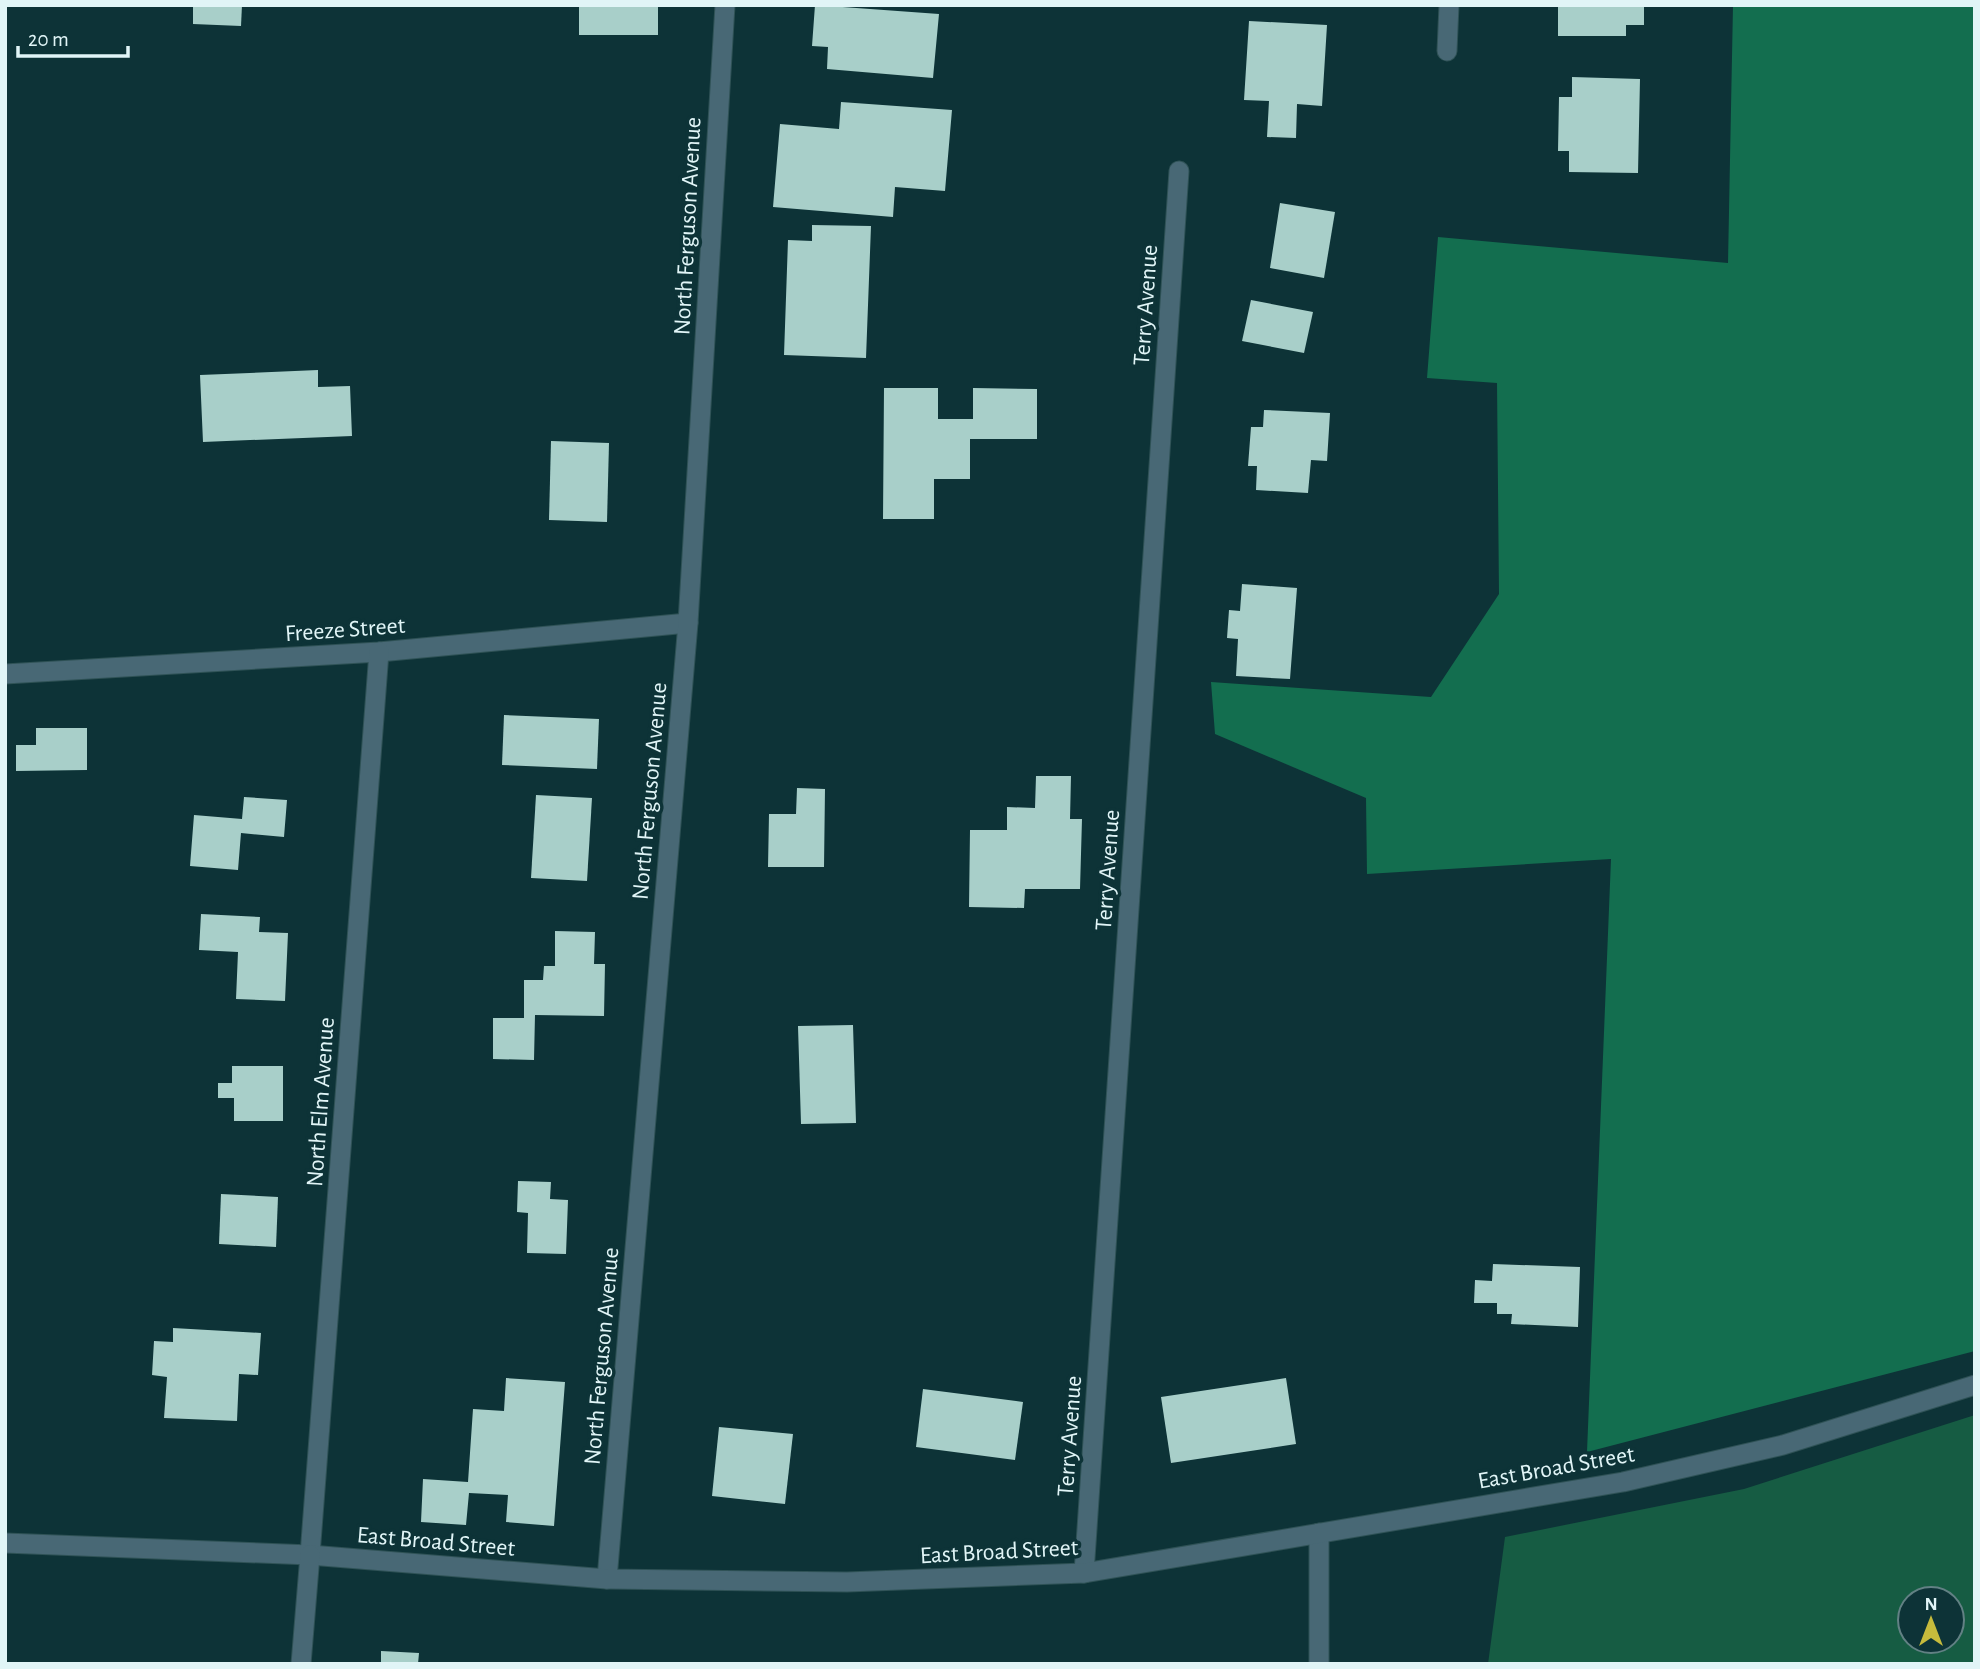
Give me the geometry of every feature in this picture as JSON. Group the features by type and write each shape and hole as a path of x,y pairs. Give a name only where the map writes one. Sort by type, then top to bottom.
{"street":[{"name":"North Ferguson Avenue","path":"607,1579 688,623 725,5"},
{"path":"1447,51 1449,5"},
{"name":"Terry Avenue","path":"1084,1573 1179,172"},
{"name":"Freeze Street","path":"5,674 379,652 688,623"},
{"name":"North Elm Avenue","path":"301,1664 379,652"},
{"name":"East Broad Street","path":"5,1544 310,1555 607,1579 847,1582 1084,1573 1636,1479 1783,1445 1975,1385"},
{"path":"1319,1533 1319,1664"}],"green space":[{"path":"1733,5 1975,5 1975,1351 1587,1452 1611,859 1367,874 1366,798 1215,734 1211,682 1431,697 1499,594 1497,383 1427,378 1438,237 1728,263"},
{"path":"1975,1415 1975,1664 1488,1664 1505,1537 1744,1489"}],"building":[{"path":"193,5 242,5 241,26 193,24"},
{"path":"579,5 658,5 658,35 579,35"},
{"path":"815,5 939,14 933,78 827,69 828,47 812,46"},
{"path":"1558,5 1644,5 1644,25 1626,25 1626,36 1558,36"},
{"path":"1249,21 1327,25 1322,106 1297,104 1296,138 1267,137 1269,101 1244,100"},
{"path":"1572,77 1640,79 1638,173 1569,172 1569,151 1558,151 1559,97 1572,97"},
{"path":"841,102 952,110 945,191 895,187 893,217 773,207 780,124 839,129"},
{"path":"1280,203 1335,212 1324,278 1270,268"},
{"path":"812,225 871,226 866,358 784,355 788,240 812,241"},
{"path":"1251,300 1313,312 1304,353 1242,341"},
{"path":"318,370 318,387 350,386 352,436 203,442 200,375"},
{"path":"884,388 938,388 938,419 973,419 973,388 1037,389 1037,439 970,439 970,479 934,479 934,519 883,519"},
{"path":"1264,410 1330,413 1327,461 1311,460 1308,493 1256,490 1257,466 1248,466 1251,427 1263,427"},
{"path":"551,441 609,443 607,522 549,520"},
{"path":"1242,584 1297,588 1290,679 1236,676 1238,639 1227,638 1229,610 1240,611"},
{"path":"504,715 599,719 597,769 502,765"},
{"path":"36,728 87,728 87,770 16,771 16,745 36,745"},
{"path":"1036,776 1071,776 1070,819 1082,819 1080,889 1025,889 1024,908 969,907 970,830 1007,830 1007,807 1035,808"},
{"path":"797,788 825,789 824,867 768,867 769,814 796,814"},
{"path":"536,795 592,798 587,881 531,878"},
{"path":"244,797 287,800 284,837 241,833 238,870 190,866 194,815 242,819"},
{"path":"201,914 260,917 259,932 288,933 285,1001 236,999 238,952 199,950"},
{"path":"555,931 595,932 594,964 605,964 604,1016 535,1015 534,1060 493,1059 493,1018 524,1018 524,980 543,980 544,966 555,966"},
{"path":"853,1025 856,1123 801,1124 798,1026"},
{"path":"232,1066 283,1066 283,1121 234,1121 234,1098 218,1098 218,1083 232,1083"},
{"path":"518,1181 551,1182 550,1199 568,1200 566,1254 527,1253 528,1213 517,1212"},
{"path":"221,1194 278,1197 276,1247 219,1244"},
{"path":"1493,1264 1580,1267 1578,1327 1511,1324 1512,1314 1497,1314 1497,1303 1474,1303 1475,1280 1492,1281"},
{"path":"173,1328 261,1333 258,1375 239,1374 237,1421 164,1418 167,1377 152,1375 154,1341 173,1342"},
{"path":"506,1378 565,1382 554,1526 506,1522 508,1495 469,1493 466,1525 421,1522 423,1479 468,1482 473,1409 504,1411"},
{"path":"1286,1378 1296,1444 1171,1463 1161,1397"},
{"path":"923,1389 1023,1402 1015,1460 916,1447"},
{"path":"719,1427 793,1434 785,1504 712,1496"},
{"path":"381,1651 419,1653 418,1664 381,1664"}]}
